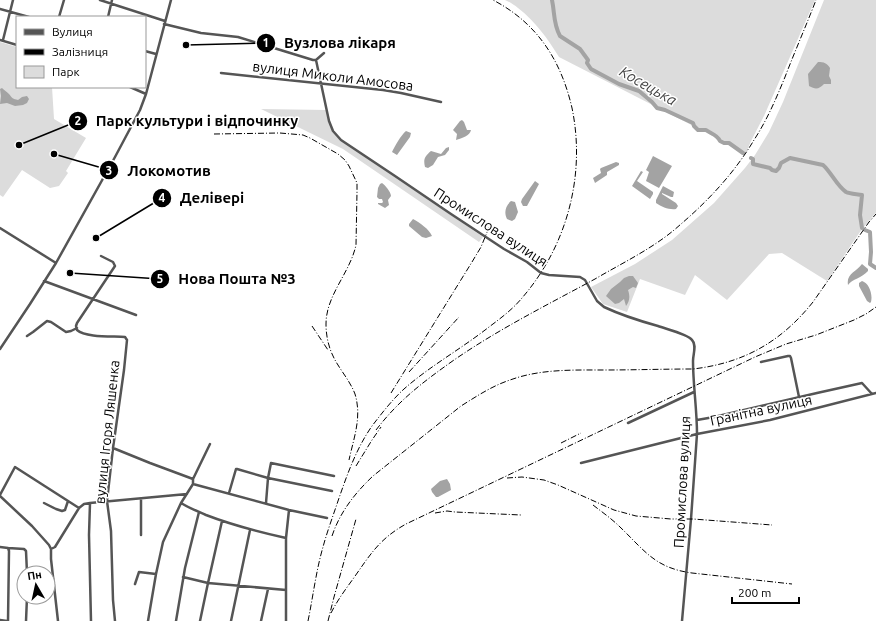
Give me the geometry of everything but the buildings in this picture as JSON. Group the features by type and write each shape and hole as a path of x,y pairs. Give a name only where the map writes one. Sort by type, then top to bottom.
{"street":[{"path":"12,0 2,40 16,45"},
{"path":"59,16 64,0"},
{"path":"100,0 112,2 165,23 201,33 238,37 313,60 316,60 324,53"},
{"path":"0,349 56,263 128,135 146,94 171,0"},
{"path":"108,16 112,2"},
{"path":"0,9 26,16"},
{"path":"146,51 156,54"},
{"name":"Промислова вулиця","path":"316,60 329,120 333,131 341,140 461,221 541,272 549,275 580,277 585,280 597,301 604,307 680,333 692,339 694,344 693,357 697,434 682,621"},
{"name":"вулиця Миколи Амосова","path":"221,73 383,90 441,102"},
{"path":"132,88 146,94"},
{"path":"0,228 56,263"},
{"path":"27,336 47,321 66,332 77,328 77,323 115,266 113,262 101,256"},
{"path":"44,281 136,315"},
{"name":"вулиця Ігоря Ляшенка","path":"77,328 79,332 82,333 98,336 125,337 128,340 107,501 111,531 112,592 115,621"},
{"path":"761,362 790,356 799,397"},
{"path":"697,420 862,383 874,393"},
{"path":"628,423 695,392"},
{"name":"Гранітна вулиця","path":"581,463 697,434 770,420 874,393"},
{"path":"148,621 163,542 210,444"},
{"path":"113,448 193,479"},
{"path":"266,503 271,463 334,476"},
{"path":"58,621 51,549 32,526 0,495 15,467 80,508"},
{"path":"229,493 237,469 268,478 332,491"},
{"path":"192,484 289,510 326,518"},
{"path":"51,549 55,548 84,504 187,494"},
{"path":"141,535 142,499"},
{"path":"44,503 56,510 62,511 65,510 68,501"},
{"path":"90,503 89,535 91,621"},
{"path":"181,503 187,508 222,521 250,530 286,538"},
{"path":"286,621 286,538 289,510"},
{"path":"176,621 183,577 199,512"},
{"path":"200,621 222,521"},
{"path":"231,621 250,530"},
{"path":"0,547 24,549 26,551 27,565"},
{"path":"0,620 8,621 8,548"},
{"path":"135,584 139,572 156,574"},
{"path":"183,577 208,583 286,590"},
{"path":"261,621 268,588"},
{"path":"26,621 27,605"}],"green space":[{"path":"505,0 815,0 746,153 559,57 536,25 524,13"},
{"path":"824,0 876,0 876,213 860,232 827,281 782,253 769,254 727,300 695,275 685,295 640,279 627,312 603,304 591,287 635,264 672,240 714,203 755,155 769,132 783,102"},
{"path":"0,42 16,47 16,88 52,88 54,119 86,138 66,171 68,173 59,186 50,188 22,170 3,197 0,195"},
{"path":"261,109 327,110 333,131 341,140 483,237 479,242 343,149"}],"shaded area":[{"path":"818,62 825,63 830,68 829,76 831,84 824,84 819,88 814,88 809,86 808,74"},
{"path":"2,88 18,100 27,96 29,99 27,103 15,106 7,103 0,104 0,89"},
{"path":"462,120 467,130 471,130 463,138 456,140 457,134 453,130"},
{"path":"406,131 411,133 410,137 397,155 392,152"},
{"path":"449,147 449,150 445,155 438,157 433,165 428,168 425,167 424,162 427,154 431,151 441,154 446,148"},
{"path":"653,156 672,166 659,188 646,181 649,172 646,170"},
{"path":"616,162 619,163 619,165 607,172 607,175 595,183 593,178 601,173 601,168"},
{"path":"641,171 643,172 637,181 653,192 650,199 632,186"},
{"path":"535,181 539,184 527,206 523,206 521,202 522,199"},
{"path":"382,183 388,189 391,196 388,200 389,205 385,208 378,204 383,202 382,199 377,197 378,188"},
{"path":"663,186 674,192 673,197 662,194 676,203 678,206 676,209 666,208 656,203"},
{"path":"511,201 515,202 518,212 515,219 512,221 507,219 505,212 507,205"},
{"path":"413,219 427,229 432,236 426,238 422,237 409,226"},
{"path":"862,264 868,269 868,271 848,285 848,278"},
{"path":"633,276 638,283 636,288 633,287 628,290 629,298 626,306 624,299 615,304 606,296 611,289 624,278"},
{"path":"862,281 867,284 870,289 870,303 867,301 859,286 859,283"},
{"path":"447,479 451,490 436,497 431,489 440,481"}],"waterway":[{"name":"Косецька","path":"552,0 555,23 560,36 580,49 588,60 587,63 591,69 619,84 639,91 657,108 665,110 693,123 698,130 706,130 716,135 720,141 729,143 743,153"},
{"name":"Косецька","path":"751,158 753,159 753,164 776,171 781,163 790,158 823,165 846,192 862,195 860,215 862,228"},
{"name":"Косецька","path":"865,230 870,232 870,264 876,268"}],"railway":[{"path":"308,621 318,565 326,536 348,472 366,435 387,407 404,389 493,324 518,302 538,278 551,256 569,209 574,184 576,133 572,108 561,74 554,59 534,32 509,9 493,0"},
{"path":"376,430 403,400 454,360 506,328 650,247 671,232 702,205 739,163 763,125 778,93 816,0"},
{"path":"214,134 280,133 303,135 338,154 345,160 357,183 356,245 349,265 330,303 326,324 327,338 331,352 353,389 357,402 358,411 356,427 349,460"},
{"path":"332,536 339,519 349,503 373,476 461,406 497,385 521,376 556,371 693,369 729,362 760,348 774,339 801,316 813,302 876,214"},
{"path":"391,393 481,247 490,225"},
{"path":"331,613 344,591 376,548 389,536 406,524 755,357 786,344 816,335 854,320 876,307"},
{"path":"409,372 459,317"},
{"path":"312,326 328,350"},
{"path":"356,466 381,427"},
{"path":"561,443 581,433"},
{"path":"507,478 522,477 544,480 614,510 636,516 772,525"},
{"path":"593,505 617,524 644,551 660,563 679,571 792,584"},
{"path":"435,513 447,511 521,515"},
{"path":"328,621 356,519"}],"place":[{"name":"Вузлова лікаря","path":"186,45"},
{"name":"Парк культури і відпочинку","path":"19,145"},
{"name":"Локомотив","path":"54,154"},
{"name":"Делівері","path":"96,238"},
{"name":"Нова Пошта №3","path":"70,273"}]}
